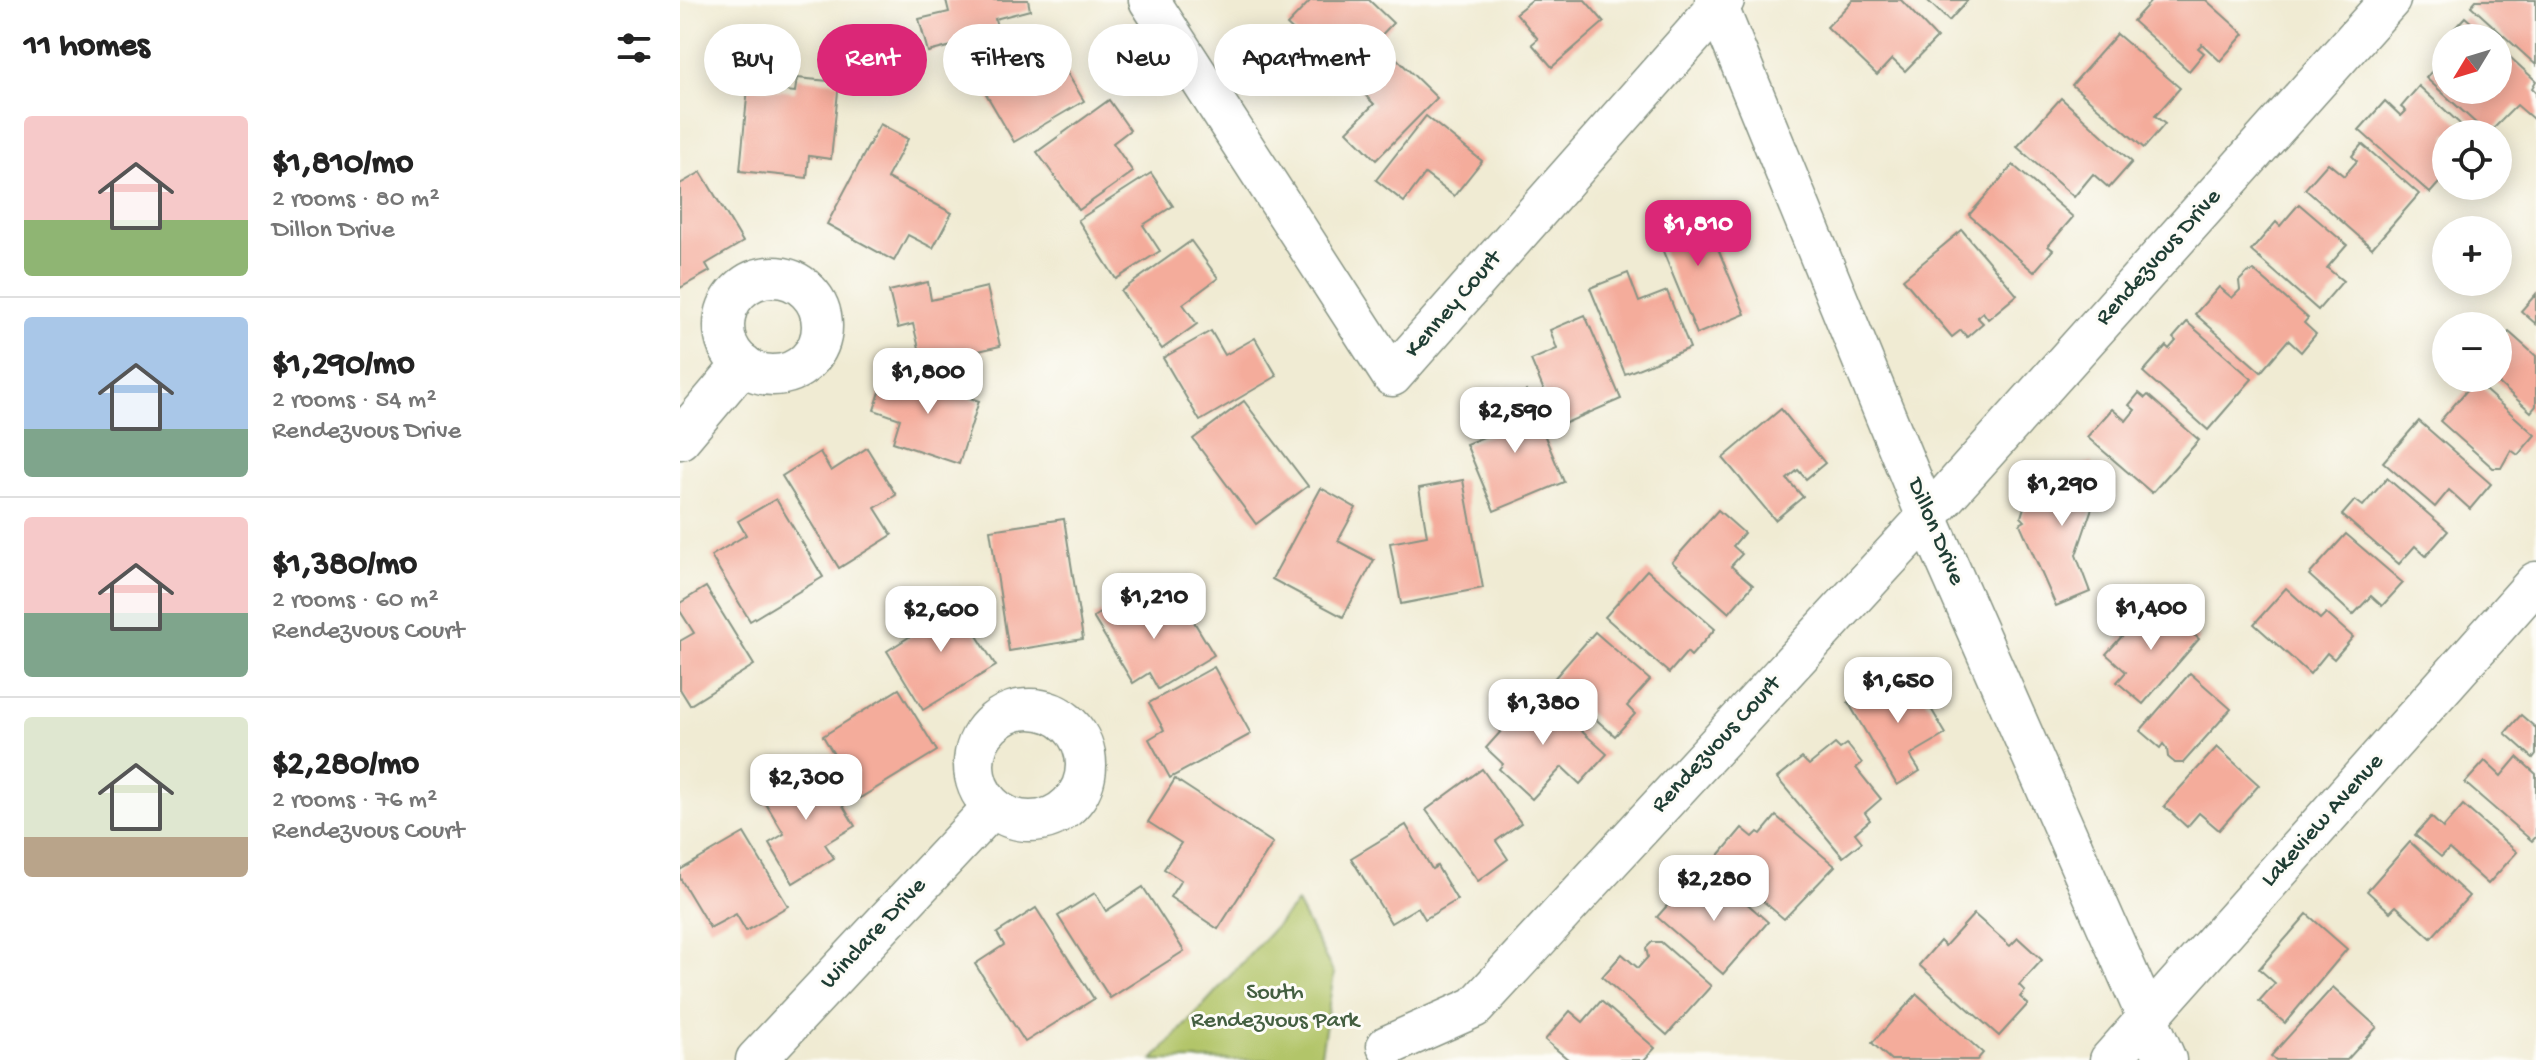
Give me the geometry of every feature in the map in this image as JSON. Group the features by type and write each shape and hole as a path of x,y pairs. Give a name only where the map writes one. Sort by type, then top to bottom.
{"street":[{"name":"Kenney Court","path":"1149,0 1392,376 1719,2"},
{"name":"Rendezvous Drive","path":"1927,517 2390,0"},
{"name":"Dillon Drive","path":"1719,2 1927,517 2166,1060"},
{"path":"680,439 743,364"},
{"name":"Rendezvous Court","path":"1387,1046 1475,1007 1927,517"},
{"name":"Lakeview Avenue","path":"2110,1060 2536,582"},
{"name":"Winclare Drive","path":"756,1060 992,808"}],"green space":[{"name":"South Rendezvous Park","path":"1297,903 1334,974 1320,1060 1153,1060"}],"building":[{"path":"946,0 1028,0 1030,10 995,19 996,24 943,24 943,48 928,52 927,24 920,24 919,19 949,12"},
{"path":"1311,0 1369,0 1393,23 1392,24 1288,24"},
{"path":"1532,0 1585,0 1604,22 1552,67 1532,44 1538,39 1516,13"},
{"path":"1853,0 1901,0 1937,38 1905,71 1892,59 1877,75 1827,27"},
{"path":"1927,0 1968,0 1949,21"},
{"path":"2152,0 2206,0 2244,34 2220,61 2202,44 2198,48 2204,53 2189,71 2133,21"},
{"path":"2476,0 2536,0 2536,65 2512,43 2512,24 2491,24 2471,6"},
{"path":"2465,17 2473,24 2459,24"},
{"path":"2117,34 2180,88 2155,116 2165,124 2144,148 2072,85"},
{"path":"1396,58 1437,98 1376,160 1347,131 1374,104 1366,96 1396,96"},
{"path":"2512,59 2536,81 2532,88 2536,92 2536,116 2533,119 2517,105 2502,120 2472,120 2455,104 2512,104"},
{"path":"801,78 817,80 817,96 838,96 831,159 809,156 807,178 740,171 747,96 801,96"},
{"path":"1072,81 1084,101 1014,142 987,96 1072,96"},
{"path":"2419,86 2432,98 2432,104 2438,104 2456,120 2432,120 2430,193 2359,130 2385,101 2401,116 2406,111 2401,107"},
{"path":"2061,98 2132,162 2109,188 2093,174 2074,197 2017,147"},
{"path":"1109,100 1130,130 1113,143 1133,172 1079,210 1037,152"},
{"path":"1426,116 1482,161 1454,196 1425,174 1404,202 1376,180"},
{"path":"880,124 908,139 887,178 952,213 933,248 908,235 894,261 827,224"},
{"path":"2362,144 2419,194 2372,248 2305,189 2328,163 2344,176 2357,161 2352,156"},
{"path":"2013,165 2073,217 2048,246 2053,250 2034,272 1969,215"},
{"path":"701,172 743,242 706,264 710,271 680,288 680,184"},
{"path":"1151,173 1173,206 1143,225 1160,251 1116,279 1078,220"},
{"path":"1699,203 1745,314 1697,334 1651,222"},
{"path":"2299,204 2347,245 2327,268 2343,281 2318,310 2251,251 2276,222 2280,226"},
{"path":"1962,230 2017,295 1988,319 1983,312 1977,317 1983,323 1967,337 1961,330 1952,337 1903,279"},
{"path":"1191,241 1218,278 1183,304 1197,324 1162,349 1121,291"},
{"path":"2254,271 2308,318 2304,323 2316,334 2301,352 2288,340 2261,372 2195,314 2219,287 2232,298 2240,290 2239,281"},
{"path":"1628,273 1639,302 1667,291 1690,348 1625,374 1590,288"},
{"path":"928,282 931,300 987,287 1000,346 923,364 913,324 898,328 889,291"},
{"path":"2536,294 2536,324 2521,311"},
{"path":"1585,315 1621,399 1559,426 1531,360 1557,349 1550,330"},
{"path":"2187,322 2252,379 2208,430 2143,372 2166,346 2169,349 2176,341 2173,338"},
{"path":"1211,331 1225,355 1255,338 1277,376 1200,421 1163,358"},
{"path":"2512,335 2536,356 2536,406 2531,412 2509,392 2512,392"},
{"path":"887,371 979,401 959,464 893,442 900,419 874,410"},
{"path":"1526,391 1564,482 1494,511 1466,444 1501,430 1491,406"},
{"path":"2465,392 2487,392 2535,435 2518,455 2511,450 2501,468 2493,468 2440,421"},
{"path":"2139,393 2145,398 2148,395 2199,440 2152,493 2087,437 2112,409 2126,421 2135,410 2129,405"},
{"path":"1244,401 1308,486 1256,524 1193,439"},
{"path":"1781,409 1825,463 1806,479 1798,470 1787,479 1803,497 1775,520 1723,458"},
{"path":"2419,421 2491,484 2470,509 2449,490 2435,507 2383,462"},
{"path":"867,448 896,495 875,508 892,535 839,568 782,476 820,452 831,471"},
{"path":"2091,462 2106,503 2092,508 2076,555 2090,592 2056,606 2020,524 2025,521 2021,517 2028,494 2033,496 2038,486 2036,482"},
{"path":"2387,478 2448,531 2426,556 2415,546 2399,564 2342,515 2355,500 2363,506"},
{"path":"1463,480 1483,588 1401,604 1390,543 1427,536 1419,488"},
{"path":"1321,488 1356,508 1338,541 1374,560 1343,617 1272,579"},
{"path":"776,499 823,577 750,621 711,556 746,535 738,521"},
{"path":"1718,510 1744,533 1733,546 1742,554 1731,566 1753,585 1729,613 1672,562"},
{"path":"1064,519 1083,639 1009,651 990,530"},
{"path":"2346,534 2403,583 2382,606 2371,596 2353,615 2309,575"},
{"path":"1647,570 1715,629 1691,656 1687,652 1669,673 1605,617"},
{"path":"706,587 754,665 690,705 680,689 680,641 694,633 680,611 680,603"},
{"path":"2286,588 2320,619 2326,613 2353,637 2334,659 2327,653 2310,674 2254,624"},
{"path":"952,596 996,666 923,710 887,651 920,630 914,620"},
{"path":"1179,597 1214,655 1158,689 1149,673 1133,683 1093,617 1124,599 1138,622"},
{"path":"2150,605 2167,621 2172,615 2199,639 2143,704 2117,682 2126,672 2106,654"},
{"path":"1595,632 1650,680 1627,706 1635,714 1615,736 1552,681"},
{"path":"1214,667 1251,734 1170,778 1149,739 1164,730 1149,703"},
{"path":"2190,673 2231,709 2183,763 2175,763 2168,757 2163,744 2160,748 2140,731"},
{"path":"1911,675 1946,734 1910,755 1920,771 1897,785 1848,702 1876,685 1883,699 1895,693 1891,687"},
{"path":"899,689 937,751 860,798 823,736"},
{"path":"1537,691 1607,754 1580,784 1562,767 1532,799 1499,769 1503,764 1486,748"},
{"path":"2521,715 2536,728 2536,754 2533,758 2505,733"},
{"path":"1835,744 1840,749 1847,744 1862,763 1856,768 1881,799 1865,813 1870,820 1855,833 1862,842 1843,857 1777,778 1802,758 1809,765"},
{"path":"2217,747 2259,785 2219,830 2199,813 2187,827 2164,806"},
{"path":"2517,757 2536,774 2536,837 2532,841 2465,783 2485,761 2501,776"},
{"path":"818,764 855,826 825,844 834,858 793,883 769,843 784,834 762,797"},
{"path":"1482,769 1521,823 1496,841 1508,859 1478,881 1426,810"},
{"path":"1175,779 1273,843 1218,929 1170,897 1181,880 1164,869 1181,843 1148,822"},
{"path":"2463,805 2517,852 2488,884 2449,849 2441,857 2415,835 2431,817 2443,828"},
{"path":"1776,816 1835,866 1784,919 1715,860 1742,828 1753,837 1758,832 1761,834"},
{"path":"1406,825 1432,869 1437,866 1457,900 1425,919 1418,907 1391,923 1351,858"},
{"path":"744,833 788,906 746,931 736,914 710,928 680,878 680,870"},
{"path":"2410,842 2469,896 2431,938 2396,906 2390,912 2367,891"},
{"path":"1716,876 1768,922 1723,974 1657,917 1681,890 1695,903 1704,894 1702,886"},
{"path":"1143,887 1184,951 1110,998 1058,916 1095,893 1106,911"},
{"path":"1036,908 1094,999 1025,1042 975,964 1004,945 997,933"},
{"path":"1974,914 2010,946 2018,938 2042,960 2019,985 2025,991 2020,997 2028,1004 1999,1036 1919,965 1940,941 1945,946"},
{"path":"2307,914 2347,949 2285,1023 2259,1001 2275,983 2259,969"},
{"path":"1652,942 1661,942 1711,986 1667,1035 1602,977 1622,954 1638,968 1648,957 1646,948"},
{"path":"2333,987 2377,1027 2347,1060 2276,1060 2271,1056"},
{"path":"1917,994 1983,1053 1977,1060 1891,1060 1872,1043"},
{"path":"1601,1001 1655,1048 1644,1060 1569,1060 1545,1040 1570,1011 1583,1022"}]}
